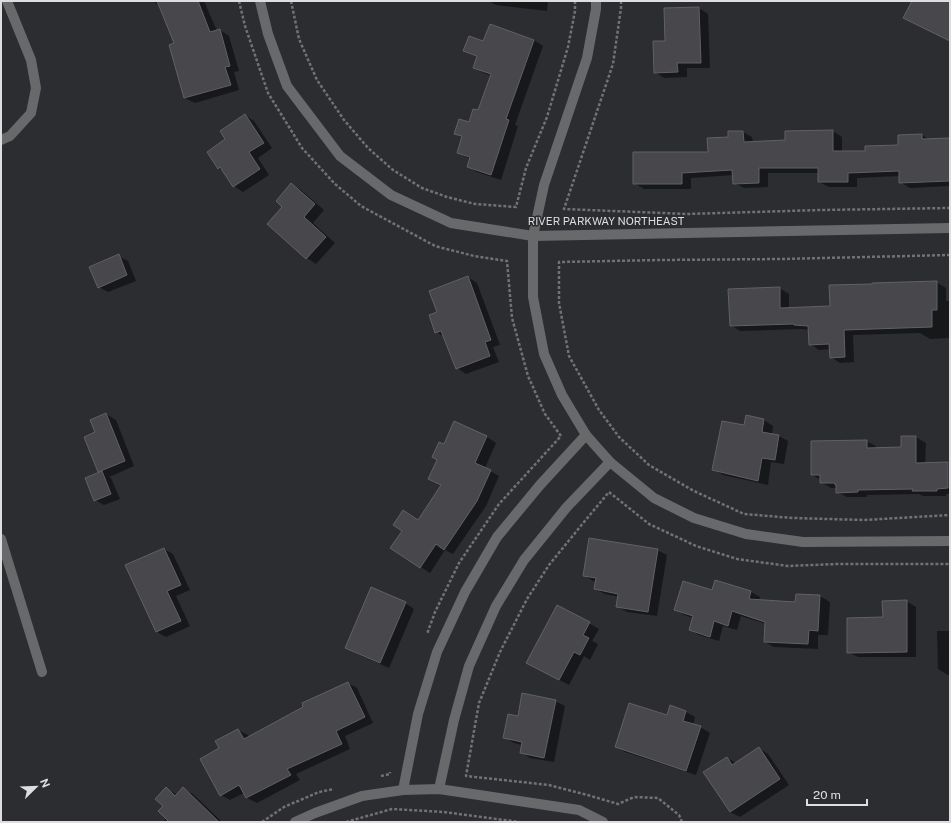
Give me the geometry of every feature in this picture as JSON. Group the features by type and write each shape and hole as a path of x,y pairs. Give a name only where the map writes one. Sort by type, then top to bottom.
{"street":[{"path":"1,140 10,136 30,113 36,88 31,60 7,1"},
{"name":"RIVER PARKWAY NORTHEAST","path":"260,1 268,34 287,86 340,156 391,195 451,223 533,236 950,228"},
{"path":"596,1 596,9 587,58 544,185 533,236 533,297 544,354 562,396 586,435 610,462 654,498 694,518 746,534 803,542 950,541"},
{"path":"403,790 418,714 437,652 465,592 497,537 540,485 586,435"},
{"path":"439,790 454,720 469,666 496,606 524,560 566,508 610,462"},
{"path":"1,539 42,672"},
{"path":"295,822 315,812 362,796 403,790 439,790 579,810 603,822"}],"path":[{"path":"239,1 245,26 268,93 302,148 335,184 360,206 435,246 474,256 507,261 512,318 528,376 545,414 561,436 499,504 459,563 435,612 425,640"},
{"path":"291,1 299,39 317,80 344,120 368,148 392,170 422,188 447,197 476,204 516,207 526,168 547,117 568,47 575,11 575,1"},
{"path":"621,1 613,64 564,209 687,214 950,208"},
{"path":"950,255 559,262 559,303 569,356 599,410 619,436 649,465 694,491 744,514 793,518 864,520 950,515"},
{"path":"682,822 679,815 658,798 634,797 618,804 549,785 466,776 479,703 500,652 527,599 549,565 609,492 650,524 696,546 737,559 788,566 837,564 950,564"},
{"path":"376,778 390,774 391,768"},
{"path":"262,822 284,807 319,792 340,787"},
{"path":"346,822 392,809 444,812 519,822"}],"building":[{"path":"157,1 198,1 210,32 220,29 230,66 225,67 231,85 184,98 169,45 174,43"},
{"path":"912,1 950,1 950,41 903,18"},
{"path":"699,7 701,63 677,63 678,72 654,73 653,41 665,41 664,8"},
{"path":"490,24 534,40 506,119 509,120 491,175 467,167 470,157 457,153 462,136 454,134 459,119 469,122 473,109 478,110 491,74 473,68 477,56 463,51 469,36 483,41"},
{"path":"245,114 264,143 249,152 260,169 233,187 220,167 218,169 207,152 225,139 220,131"},
{"path":"833,130 833,151 865,151 865,146 898,145 898,135 922,134 922,139 950,138 950,181 899,183 899,171 848,173 848,182 818,182 818,168 759,168 759,183 733,184 732,170 682,173 682,184 633,184 633,152 708,152 707,138 728,137 728,131 743,131 744,142 785,140 785,131"},
{"path":"291,183 315,204 304,217 326,237 306,259 267,224 282,207 276,201"},
{"path":"119,254 127,275 98,288 89,267"},
{"path":"468,276 491,340 485,342 490,356 456,369 441,331 435,333 429,315 437,312 429,291"},
{"path":"937,281 937,310 932,310 932,327 844,330 845,357 830,358 829,344 809,345 808,326 793,324 730,326 728,289 780,287 780,308 830,306 829,285"},
{"path":"106,413 125,461 98,472 84,437 95,432 90,420"},
{"path":"746,415 764,419 762,432 779,435 775,460 762,458 758,481 712,470 722,421 744,425"},
{"path":"454,421 487,436 475,463 491,470 477,501 444,550 436,544 420,568 390,548 402,531 393,525 403,510 418,520 441,485 428,479 437,460 432,457 439,442 444,444"},
{"path":"901,436 916,436 916,463 948,462 948,488 937,489 937,491 912,491 913,489 858,490 858,492 836,493 835,483 820,483 820,475 811,475 811,441 867,440 867,448 901,447"},
{"path":"102,471 111,494 94,501 85,478"},
{"path":"589,538 658,549 648,612 616,607 618,594 594,589 596,578 583,576"},
{"path":"164,548 181,585 167,591 181,621 156,632 125,565"},
{"path":"715,580 751,591 749,599 795,602 796,594 820,595 818,631 809,630 808,644 764,642 765,622 732,611 728,626 714,621 710,637 689,630 693,616 674,610 683,581 712,590"},
{"path":"371,587 406,602 380,663 345,648"},
{"path":"907,600 907,652 847,653 847,618 883,617 882,601"},
{"path":"557,605 590,622 583,635 589,638 580,655 574,652 559,680 526,663"},
{"path":"348,682 365,717 336,731 342,744 287,769 291,775 246,798 239,785 220,796 200,759 219,748 215,741 238,729 244,739 303,707 302,703"},
{"path":"522,693 556,700 544,758 520,753 522,742 503,738 508,714 518,716"},
{"path":"629,703 667,715 670,705 686,711 683,721 701,726 686,771 615,747"},
{"path":"759,747 780,779 730,812 703,772 727,757 732,765"},
{"path":"166,787 175,796 183,787 219,822 169,822 158,811 163,806 155,799"}]}
